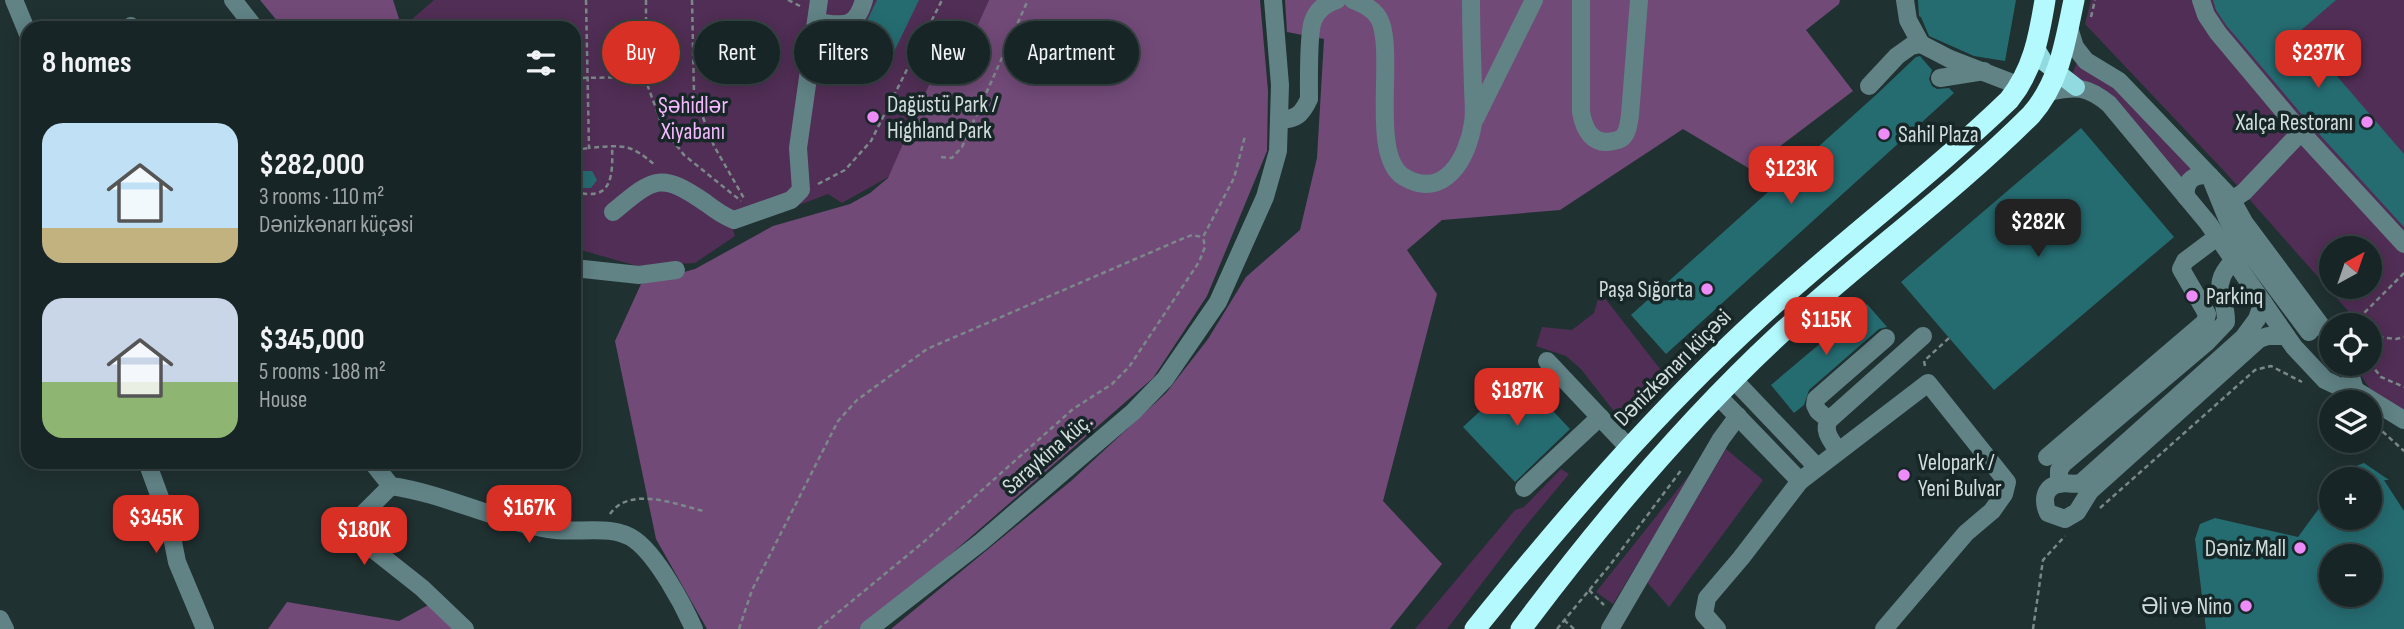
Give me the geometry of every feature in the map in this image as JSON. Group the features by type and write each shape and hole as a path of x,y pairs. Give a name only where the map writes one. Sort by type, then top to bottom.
{"highway":[{"name":"Dənizkənarı küçəsi","path":"1475,629 1571,512 1629,448 1755,321 1995,113 2021,86 2032,63 2045,0"},
{"path":"1521,629 1625,499 1718,396 1780,334 2031,116 2053,83 2074,0"}],"main road":[{"path":"2035,47 2045,62 2053,83"}],"street":[{"path":"14,0 23,21"},
{"path":"233,0 250,21"},
{"path":"816,21 819,0"},
{"path":"854,21 860,13 864,0"},
{"path":"1273,0 1280,120 1291,120 1299,116 1309,99 1312,23 1328,2 1337,0"},
{"path":"1471,0 1473,124"},
{"path":"1362,1 1380,20 1385,40 1389,160 1402,176 1421,185 1437,183 1451,174 1460,163 1473,124 1534,0"},
{"path":"1581,0 1583,126 1592,137 1604,143 1624,137 1628,128 1639,0"},
{"path":"1905,0 1908,20 1921,44 1950,59 2021,86"},
{"path":"2201,0 2206,15 2218,33 2301,132 2404,244"},
{"path":"2069,28 2076,47 2086,61 2119,81 2232,200 2307,336 2325,380 2355,390 2351,376"},
{"path":"1869,86 1897,56 1912,46 1921,44"},
{"path":"1940,78 1984,71"},
{"path":"2053,83 2076,87 2097,95 2109,104 2212,230 2263,302 2307,336"},
{"path":"613,212 649,184 661,181 681,187 725,217 734,220 791,200 801,190 798,148 807,84"},
{"name":"Saraykina küç.","path":"869,629 981,542 1133,412 1165,379 1227,284 1239,258 1273,173 1280,120"},
{"path":"2232,200 2244,192 2301,132"},
{"path":"2186,197 2185,190 2190,180 2196,176 2210,176"},
{"path":"2210,176 2235,233 2307,336"},
{"path":"2212,230 2239,254 2307,336"},
{"path":"2047,457 2205,322 2207,314 2181,269 2212,230"},
{"path":"2059,484 2059,470 2063,464 2206,343 2226,321 2219,281 2234,260"},
{"path":"581,269 639,275 676,270"},
{"path":"2263,302 2257,319 2243,338 2081,483 2059,484 2050,488 2045,494 2044,504 2048,513 2065,519 2077,512 2090,491 2259,339 2268,336 2307,336"},
{"path":"1838,451 1826,431 1829,420 1923,336"},
{"path":"1829,420 1818,411 1816,399 1886,338"},
{"path":"1547,361 1629,448"},
{"path":"1734,380 1817,467"},
{"path":"1717,629 1704,614 1707,598 1800,481 1928,383 2007,482 2006,488 1992,512 1966,533 1884,629"},
{"path":"1718,396 1800,481"},
{"path":"2382,407 2404,420"},
{"path":"1610,629 1721,439 1738,416"},
{"path":"1524,488 1600,417"},
{"path":"150,469 169,522 177,562 205,629"},
{"path":"378,469 391,486 419,490 487,514 535,527 617,532 633,539 648,552 694,629"},
{"path":"391,486 360,517 361,534 369,546 422,588 465,629"},
{"path":"0,619 5,629"}],"path":[{"path":"586,0 589,148"},
{"path":"646,0 646,21"},
{"path":"648,84 663,128 684,155 749,208 714,146 694,94 692,0"},
{"path":"801,190 845,170 871,141 942,0"},
{"path":"941,157 952,158 962,147 1028,0"},
{"path":"581,78 602,78"},
{"path":"818,629 926,540 1073,409 1112,384 1129,368 1199,262 1205,247 1203,237 1234,178 1245,136"},
{"path":"581,193 600,191 608,185 613,174 612,146"},
{"path":"581,149 612,146 636,149 657,167"},
{"path":"739,629 752,590 838,421 857,400 927,349 1184,238 1192,235 1203,237"},
{"path":"2366,313 2404,273"},
{"path":"2382,337 2404,337"},
{"path":"1928,383 1924,361 1949,338"},
{"path":"2097,510 2255,370 2271,366 2307,384"},
{"path":"2380,376 2404,387"},
{"path":"2382,432 2404,451"},
{"path":"1557,629 1684,466"},
{"path":"598,531 615,507 641,498 704,511"},
{"path":"2033,629 2043,560 2066,535"},
{"path":"1589,590 1608,610"},
{"path":"1564,620 1574,629"}],"green space":[{"name":"Şəhidlər Xiyabanı","path":"434,0 989,0 979,21 907,21 907,84 950,84 899,171 842,203 828,194 733,230 735,236 695,263 637,266 581,250 581,21 410,21"},
{"path":"2091,0 2404,0 2404,412 2382,397 2382,390 2370,389 2361,376 2382,376 2382,313 2348,313 2337,299 2382,299 2382,236 2319,236 2319,278 2226,173 2085,24"},
{"path":"2076,64 2099,72 2194,169 2180,181 2096,88 2072,76"},
{"path":"1600,292 1664,374 1616,414 1581,369 1566,356 1536,346 1542,327 1572,330 1594,313"},
{"path":"1726,449 1763,480 1669,607 1647,582"},
{"path":"1698,464 1613,604 1596,592"},
{"path":"1561,469 1569,474 1447,629 1415,629 1515,510 1524,507"}],"shaded area":[{"path":"260,0 393,0 400,21 277,21"},
{"path":"989,0 1260,0 1268,91 1267,151 1207,296 1153,378 865,629 707,629 656,539 615,341 641,284 695,269 773,226 850,204 870,193 888,178 929,85 990,84 990,21 979,21"},
{"path":"1285,0 1840,0 1839,4 1806,30 1853,91 1750,169 1683,129 1560,210 1442,220 1407,250 1437,294 1383,501 1442,564 1390,629 891,629 1071,481 1166,393 1208,339 1246,277 1300,230 1317,158 1324,39 1287,32"},
{"path":"287,602 399,621 430,604 453,629 268,629"}],"building":[{"path":"877,0 919,0 893,54 893,21 867,21"},
{"path":"1918,0 2016,0 2005,61 1974,56 1929,36 1919,16"},
{"path":"2213,0 2336,0 2299,32 2404,154 2404,227 2310,124 2226,25"},
{"path":"1920,56 1932,70 1929,79 1932,86 1937,89 1949,88 1954,93 1666,354 1631,315"},
{"path":"2081,128 2174,237 1994,390 1901,282"},
{"path":"592,171 597,180 591,188 581,188 581,172"},
{"path":"1867,304 1887,327 1879,329 1809,390 1804,405 1794,413 1771,385"},
{"path":"1519,375 1570,429 1515,482 1463,427"},
{"name":"Dəniz Mall","path":"2364,463 2370,467 2354,467"},
{"name":"Dəniz Mall","path":"2382,475 2389,480 2384,480 2404,511 2404,629 2206,629 2195,539 2200,524 2215,518 2298,537 2319,508 2319,530 2382,530"}],"place":[{"name":"Dağüstü Park / Highland Park","path":"873,117"},
{"name":"Xalça Restoranı","path":"2367,122"},
{"name":"Sahil Plaza","path":"1884,134"},
{"name":"Paşa Sığorta","path":"1707,289"},
{"name":"Parkinq","path":"2192,296"},
{"name":"Velopark / Yeni Bulvar","path":"1904,475"},
{"name":"Dəniz Mall","path":"2300,548"},
{"name":"Əli və Nino","path":"2246,606"}]}
